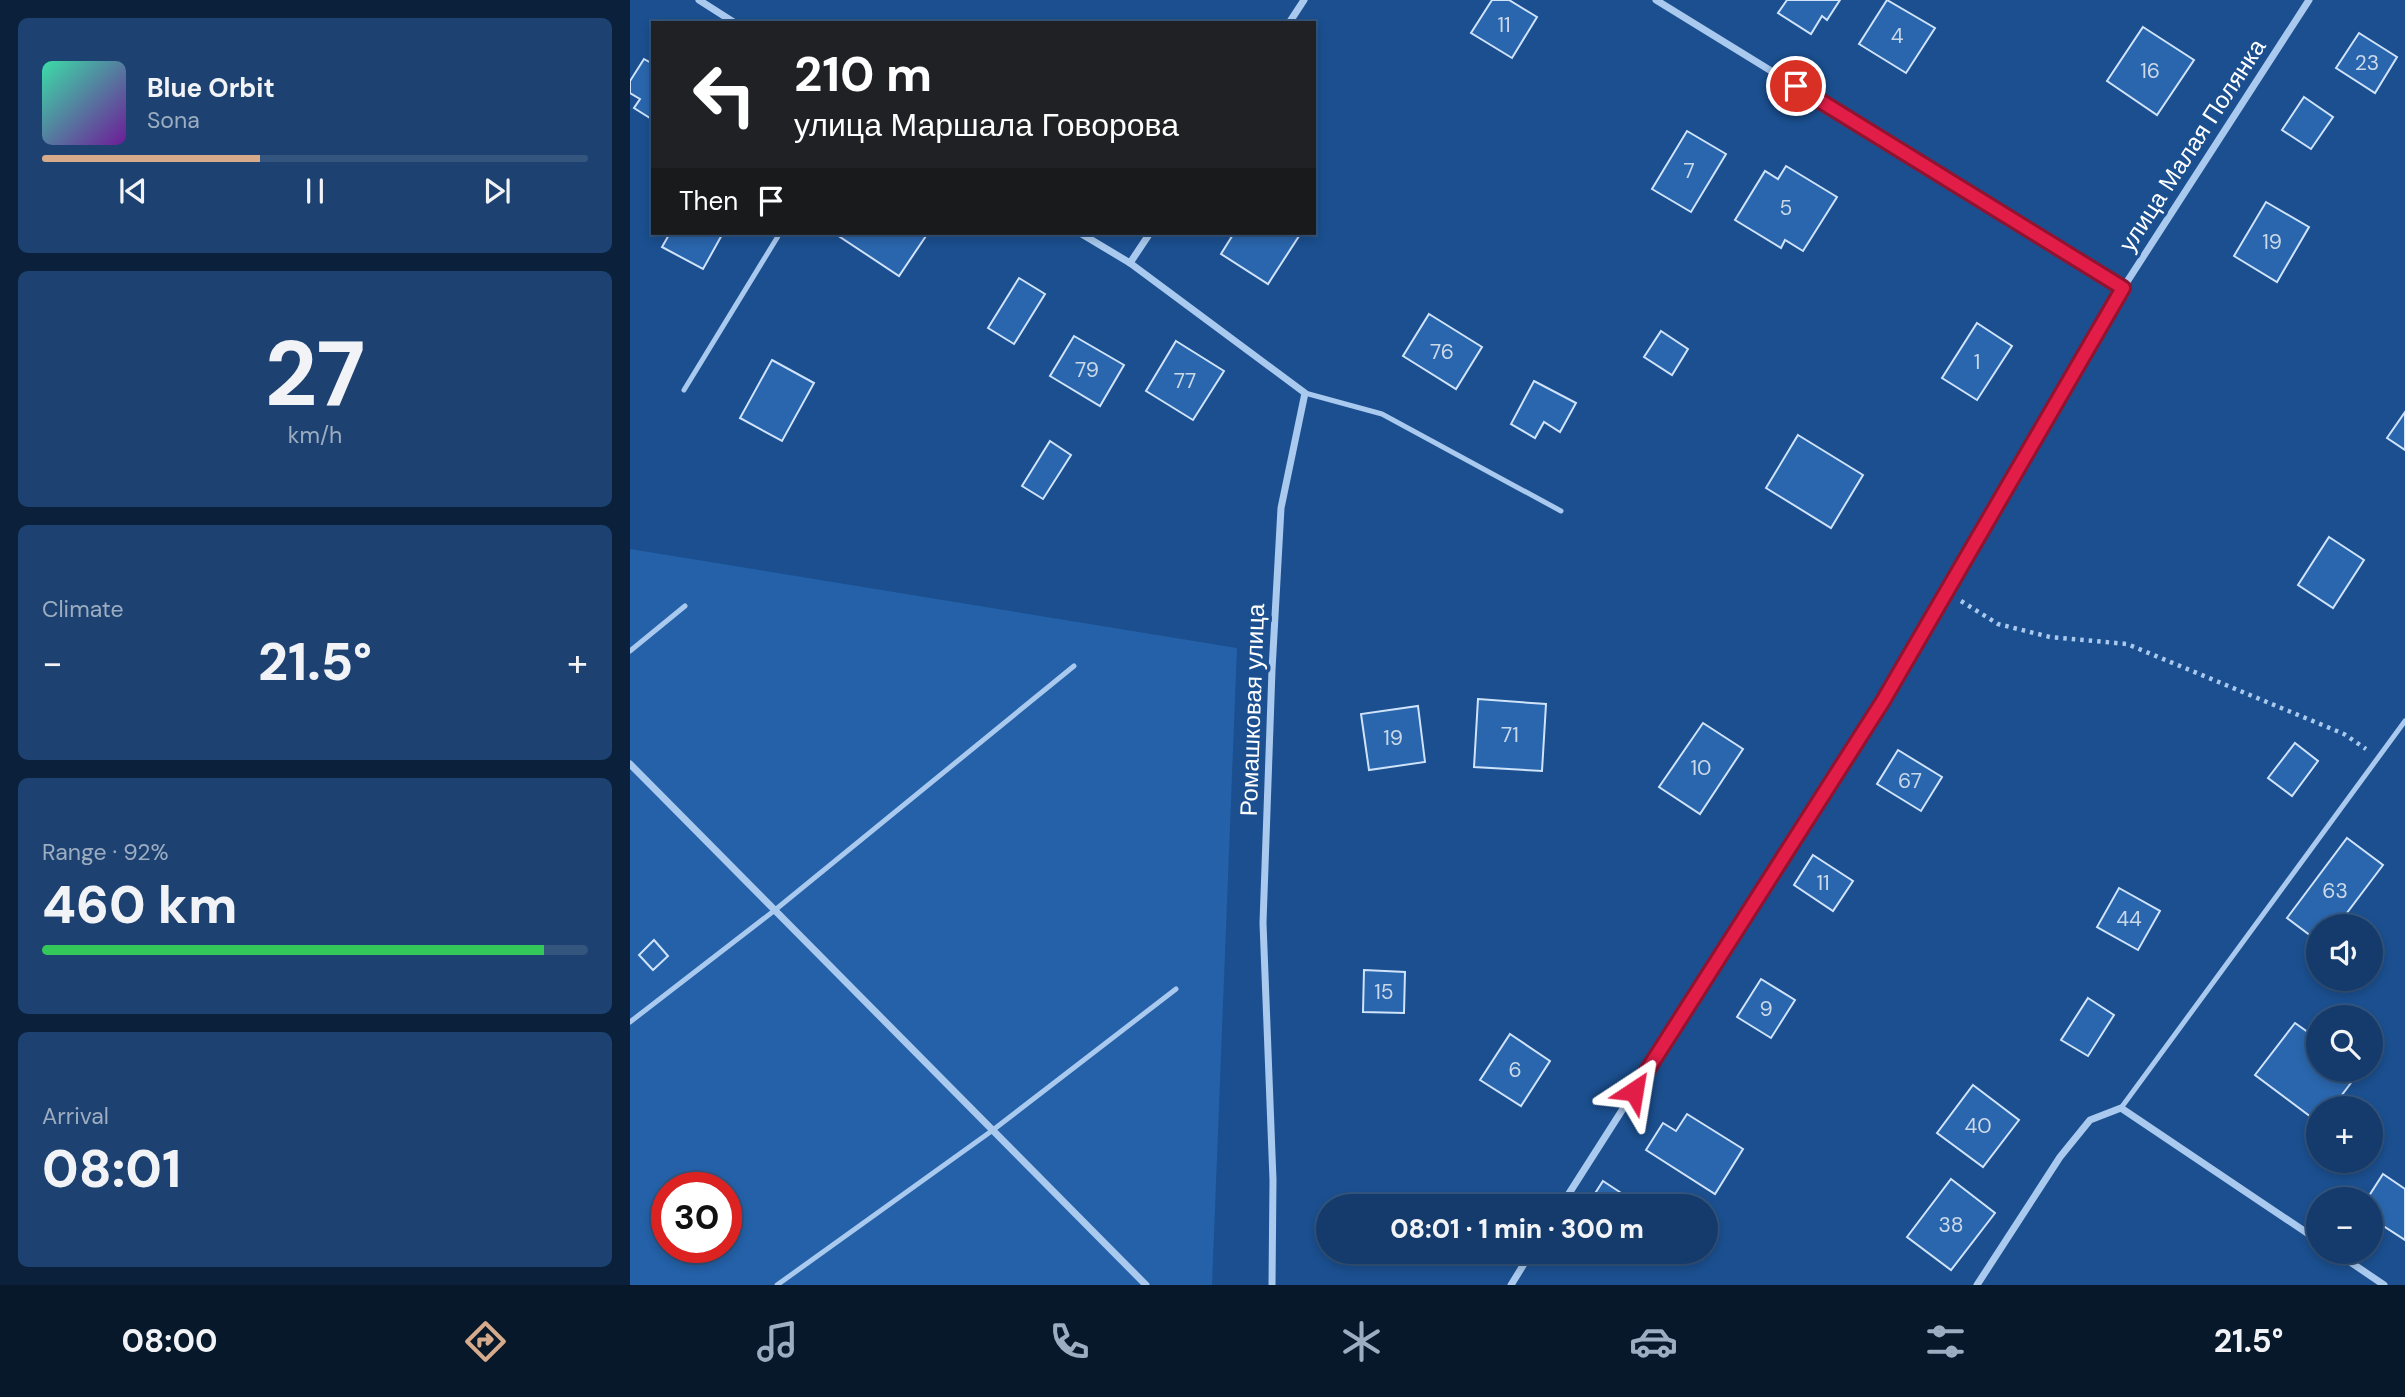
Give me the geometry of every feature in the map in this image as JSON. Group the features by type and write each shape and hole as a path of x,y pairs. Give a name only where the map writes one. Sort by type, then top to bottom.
{"street":[{"path":"699,0 732,21"},
{"path":"1290,21 1304,0"},
{"path":"1656,0 2123,288"},
{"name":"улица Малая Полянка","path":"1569,1194 1876,713 2123,288 2309,0"},
{"path":"1083,235 1130,263 1305,393"},
{"path":"1130,263 1149,235"},
{"name":"Ромашковая улица","path":"1272,1285 1273,1180 1263,923 1272,670 1281,508 1305,393"},
{"path":"630,764 1146,1285"},
{"path":"1977,1285 2060,1157 2090,1120 2121,1108 2306,1232"},
{"path":"1511,1285 1524,1264"},
{"path":"2353,1264 2384,1285"}],"lane":[{"path":"684,390 779,235"},
{"path":"1305,393 1382,414 1561,511"},
{"path":"630,651 685,606"},
{"path":"630,1022 775,910 1074,666"},
{"path":"2121,1108 2405,721"},
{"path":"777,1285 993,1130 1176,989"}],"path":[{"path":"1946,593 1998,624 2050,637 2127,644 2344,734 2378,757"}],"shaded area":[{"path":"630,549 1237,648 1212,1285 630,1285"}],"building":[{"path":"1492,0 1509,0 1537,17 1512,58 1471,33"},
{"path":"1787,0 1840,0 1827,20 1822,16 1811,34 1778,13"},
{"path":"1887,0 1935,28 1906,73 1859,44"},
{"path":"2143,27 2194,60 2157,115 2107,81"},
{"path":"2359,33 2397,57 2375,93 2336,68"},
{"path":"644,59 651,63 651,119 634,108 640,99 630,93 630,81"},
{"path":"2304,97 2333,117 2311,149 2282,130"},
{"path":"1687,131 1726,154 1691,212 1652,189"},
{"path":"1786,166 1837,197 1803,251 1785,240 1781,248 1735,220 1765,171 1778,179"},
{"path":"2266,202 2309,227 2277,282 2234,256"},
{"path":"669,235 722,235 703,269 662,247"},
{"path":"837,235 927,235 899,276"},
{"path":"1233,235 1300,235 1268,284 1221,254"},
{"path":"1019,278 1045,294 1014,344 988,328"},
{"path":"1429,314 1482,347 1456,389 1403,356"},
{"path":"1977,323 2012,346 1977,400 1942,378"},
{"path":"1661,331 1688,349 1672,375 1644,357"},
{"path":"1074,336 1124,365 1100,406 1050,376"},
{"path":"1176,341 1224,371 1193,420 1146,391"},
{"path":"772,360 814,383 782,441 740,418"},
{"path":"1534,381 1576,403 1560,432 1544,422 1535,438 1511,424"},
{"path":"2405,412 2405,450 2387,438"},
{"path":"1798,435 1863,475 1831,528 1766,488"},
{"path":"1050,441 1071,455 1043,499 1022,486"},
{"path":"2329,537 2364,560 2333,608 2298,585"},
{"path":"1478,699 1546,704 1542,771 1474,767"},
{"path":"1418,706 1425,762 1369,770 1361,714"},
{"path":"1703,723 1743,749 1700,814 1659,787"},
{"path":"2295,743 2318,761 2292,796 2268,778"},
{"path":"1898,750 1942,777 1921,811 1877,784"},
{"path":"2347,838 2383,865 2346,914 2306,914 2306,932 2287,918"},
{"path":"1813,855 1853,881 1833,911 1794,885"},
{"path":"2119,888 2160,911 2138,950 2097,927"},
{"path":"654,940 668,956 653,970 639,955"},
{"path":"1364,970 1405,972 1404,1013 1363,1012"},
{"path":"1761,979 1795,1000 1771,1038 1737,1017"},
{"path":"2088,998 2114,1015 2088,1056 2061,1040"},
{"path":"2295,1023 2306,1031 2306,1082 2352,1082 2341,1096 2306,1096 2306,1113 2255,1075"},
{"path":"1510,1034 1550,1061 1521,1106 1480,1080"},
{"path":"1973,1085 2019,1120 1983,1167 1937,1133"},
{"path":"1687,1114 1743,1149 1715,1194 1646,1150 1663,1123 1676,1131"},
{"path":"2383,1174 2405,1189 2405,1240 2383,1226 2383,1187 2375,1187"},
{"path":"1951,1179 1995,1213 1951,1270 1907,1237"},
{"path":"1603,1181 1623,1194 1595,1194"}],"route":[{"path":"1634,1091 1883,701 2123,288 1796,86"}]}
